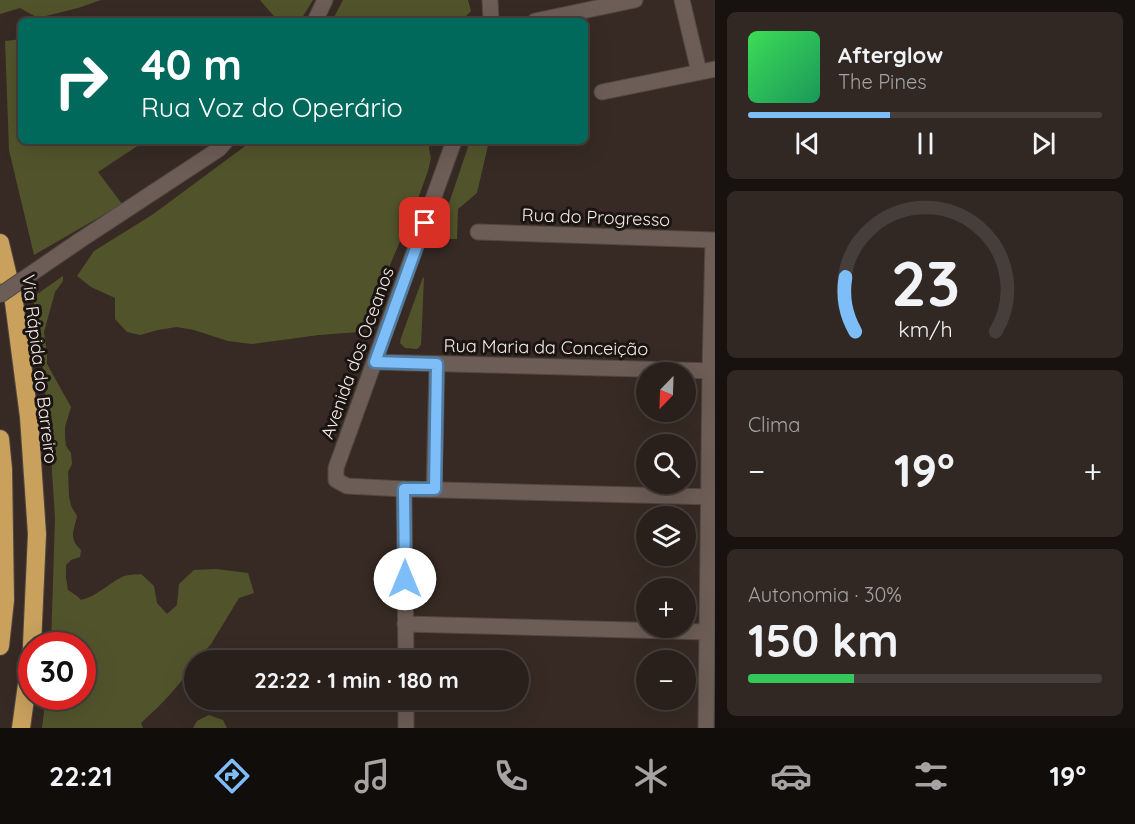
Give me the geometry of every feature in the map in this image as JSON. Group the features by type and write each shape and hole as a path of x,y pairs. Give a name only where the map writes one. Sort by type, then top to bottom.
{"highway":[{"name":"Via Rápida do Barreiro","path":"0,243 14,302 29,417 37,534 33,632"},
{"path":"0,439 3,470 5,600 0,646"},
{"name":"Via Rápida do Barreiro","path":"21,728 23,710"}],"street":[{"path":"316,18 325,0"},
{"path":"490,0 491,18"},
{"path":"549,18 635,0"},
{"path":"682,0 699,72"},
{"path":"602,92 715,69"},
{"path":"0,295 223,144"},
{"name":"Avenida dos Oceanos","path":"404,489 347,486 336,480 336,468 453,144"},
{"name":"Rua do Progresso","path":"478,232 714,240"},
{"path":"706,728 712,497 714,240"},
{"name":"Rua Maria da Conceição","path":"375,362 713,371"},
{"path":"435,489 437,364"},
{"path":"406,650 404,489 712,497"},
{"path":"405,624 707,632"},
{"path":"406,710 406,728"}],"green space":[{"path":"0,0 101,0 38,18 20,8 0,14"},
{"path":"260,0 313,0 302,18 275,18"},
{"path":"343,0 468,0 471,11 464,18 334,18"},
{"path":"18,39 18,144 140,144 98,172 122,204 34,255 9,150 5,41"},
{"path":"248,144 430,144 431,158 416,204 384,279 376,307 359,332 252,344 228,341 177,327 140,335 127,332 115,319 115,298 91,287 77,276 94,251 152,215"},
{"path":"469,144 488,144 477,193 458,209 457,239 437,239"},
{"path":"63,276 63,281 55,292 44,332 47,364 71,407 65,427 66,446 71,453 72,464 68,472 69,496 71,506 77,516 73,538 81,550 80,557 71,560 66,565 68,590 81,600 92,596 122,577 141,574 154,586 157,603 167,614 177,605 179,584 194,570 216,569 248,573 254,593 239,598 206,650 184,650 184,677 171,694 141,723 143,728 42,728 44,710 96,710 96,632 51,632 55,518 50,440 33,297"},
{"path":"423,277 421,345 417,349 405,348 400,343 401,338"},
{"path":"209,715 223,720 227,728 193,728 197,721"}],"route":[{"path":"405,579 404,489 435,489 437,364 375,362 425,223"}]}
